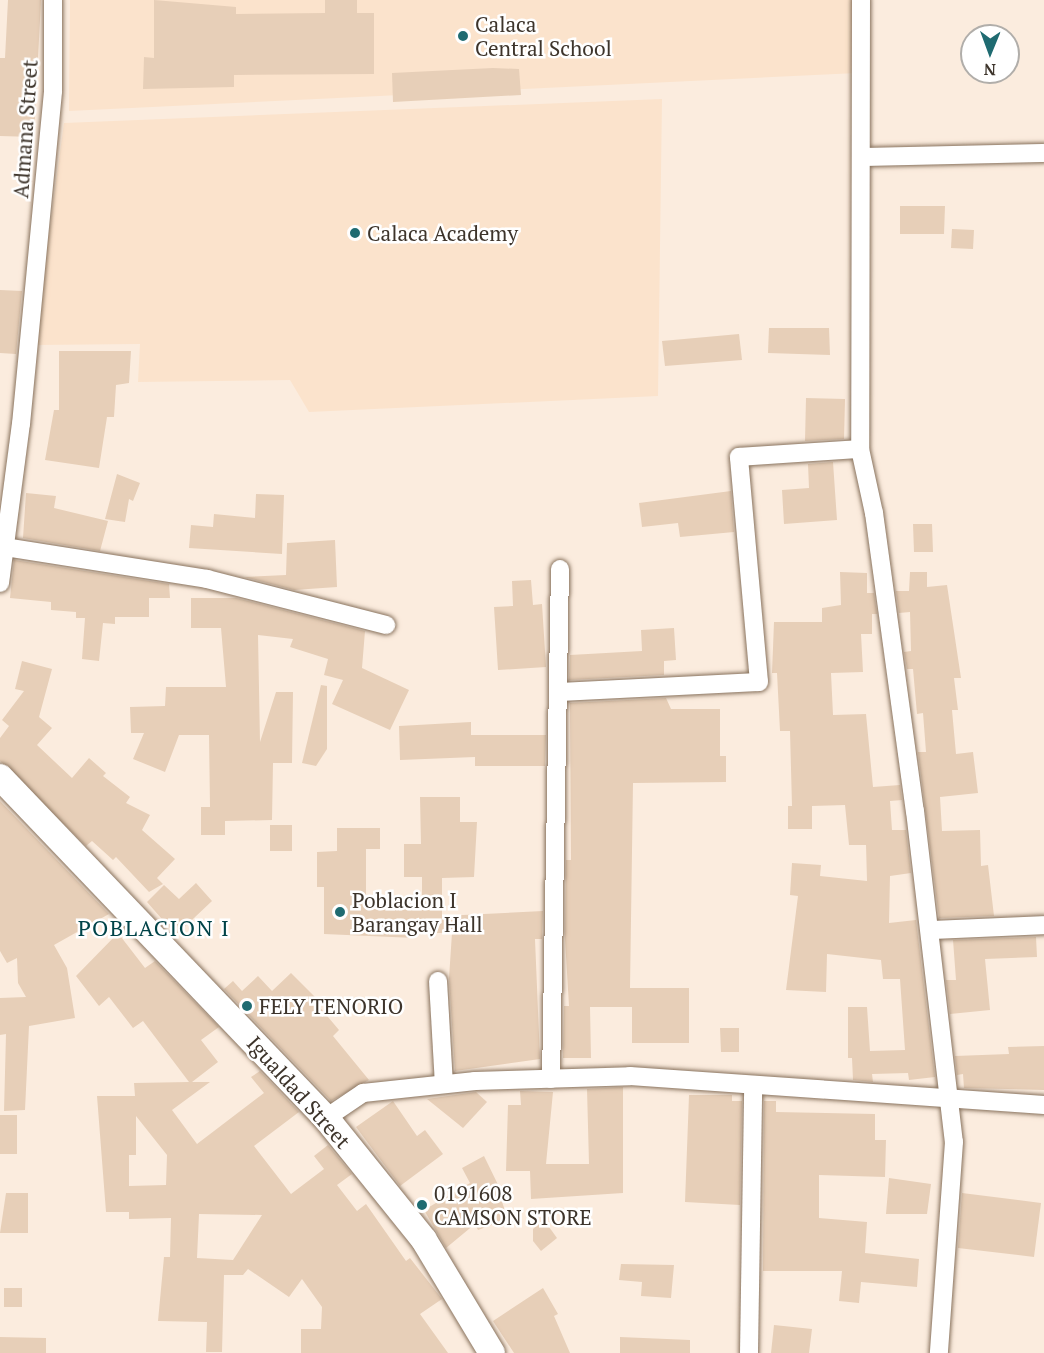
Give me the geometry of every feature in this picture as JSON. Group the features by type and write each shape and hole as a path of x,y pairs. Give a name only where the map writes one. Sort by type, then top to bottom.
{"street":[{"name":"Admana Street","path":"0,583 53,92 53,0"},
{"path":"861,0 860,449 874,513 930,930 954,1142 939,1353"},
{"path":"862,158 1044,153"},
{"path":"560,692 759,682 739,457 860,449"},
{"path":"4,547 207,579 386,625"},
{"path":"551,1079 560,692 560,569"},
{"name":"Igualdad Street","path":"0,777 326,1118 424,1240 492,1353"},
{"path":"930,930 1044,925"},
{"path":"438,981 444,1084"},
{"path":"326,1118 363,1092 444,1084 630,1077 947,1096 1044,1105"},
{"path":"749,1353 753,1085"}],"shaded area":[{"name":"Calaca Central School","path":"70,0 856,0 857,73 69,111"},
{"name":"Calaca Academy","path":"662,99 658,396 309,412 290,380 138,382 140,344 34,345 64,123"}],"building":[{"path":"8,0 41,0 34,137 0,136 0,58 5,58"},
{"path":"154,0 236,7 236,14 325,13 325,0 357,0 357,13 374,13 374,74 234,75 234,87 143,89 144,57 154,58"},
{"path":"493,68 519,69 521,95 393,102 392,73"},
{"path":"900,206 945,206 944,234 900,234"},
{"path":"952,229 974,230 973,249 951,248"},
{"path":"0,290 22,291 16,354 0,353"},
{"path":"769,328 829,328 830,355 768,353"},
{"path":"739,334 742,360 665,366 662,341"},
{"path":"59,351 131,351 129,383 116,385 114,417 107,417 99,468 45,460 54,410 59,410"},
{"path":"806,398 845,399 844,439 805,441"},
{"path":"833,462 837,520 784,524 782,490 809,488 808,464"},
{"path":"117,474 140,483 133,501 129,499 125,522 105,519"},
{"path":"731,491 734,532 680,537 678,523 642,527 639,503"},
{"path":"26,493 56,496 54,508 108,521 100,551 23,538"},
{"path":"256,494 284,495 282,554 189,548 191,525 213,527 214,514 255,518"},
{"path":"913,524 932,524 933,552 914,552"},
{"path":"335,540 337,587 294,590 244,577 286,575 287,543"},
{"path":"14,560 169,584 170,598 149,598 149,617 115,617 115,624 103,623 99,661 82,659 85,618 76,618 76,612 51,610 51,602 10,598"},
{"path":"840,572 867,573 867,593 874,593 877,614 872,614 872,634 861,634 863,672 831,673 833,715 866,714 873,787 900,785 902,800 890,801 892,830 906,830 911,873 890,876 889,923 916,920 935,1077 909,1080 908,1073 872,1074 873,1082 853,1080 852,1058 848,1058 848,1007 867,1007 870,1051 905,1050 900,979 883,979 881,960 827,954 826,992 786,990 798,896 790,895 792,863 821,865 820,876 867,881 866,845 849,845 845,805 812,806 812,829 788,829 788,806 792,806 790,731 780,731 777,673 772,673 774,622 822,622 822,608 841,605"},
{"path":"910,572 927,572 927,587 947,585 961,678 954,678 958,710 952,710 956,754 973,752 978,793 940,797 942,831 980,830 981,866 988,865 994,916 939,918 918,752 926,752 923,713 917,714 913,669 907,669 904,652 911,651 910,612 899,613 896,591 909,591"},
{"path":"531,580 533,605 542,604 546,667 498,670 494,607 513,606 512,581"},
{"path":"191,598 236,598 365,631 362,668 409,690 390,730 332,704 343,680 324,675 328,659 290,647 293,639 258,635 260,742 276,692 293,692 292,763 273,763 272,820 225,821 225,835 201,835 201,807 210,807 209,735 179,735 165,772 133,759 144,733 131,733 130,707 165,706 166,687 226,687 221,628 191,628"},
{"path":"674,628 676,660 664,661 664,675 569,680 570,655 642,651 641,630"},
{"path":"22,661 52,669 39,717 52,728 37,745 72,778 89,758 106,773 103,776 130,797 126,803 150,815 142,830 175,859 157,878 163,884 149,892 116,857 113,860 92,841 86,846 0,761 0,738 9,726 2,720 24,691 15,689"},
{"path":"321,685 327,686 327,749 316,766 302,763"},
{"path":"666,698 671,709 720,709 720,756 726,756 726,782 633,783 630,988 689,988 689,1043 632,1043 632,1007 590,1007 591,1058 563,1058 564,1006 569,1006 565,939 566,860 571,860 570,703"},
{"path":"471,722 471,735 546,735 545,766 475,766 475,757 400,760 399,726"},
{"path":"420,797 460,797 460,822 477,822 474,877 442,878 442,916 543,911 542,939 535,939 540,1059 455,1071 449,978 452,933 415,933 415,938 324,934 324,887 317,887 317,852 337,851 337,828 380,828 380,849 366,849 366,909 422,909 422,877 404,877 404,844 421,844"},
{"path":"0,801 109,914 54,945 67,968 75,1018 29,1026 25,1110 4,1111 6,1034 0,1035 0,998 26,997 18,983 17,958 7,963 0,951"},
{"path":"270,825 292,825 292,851 270,851"},
{"path":"196,883 212,901 176,935 147,902 164,885 179,899"},
{"path":"118,933 145,968 155,961 219,1027 201,1040 218,1062 192,1082 210,1082 172,1110 197,1144 264,1093 251,1077 260,1071 299,1112 254,1146 291,1194 324,1169 314,1156 328,1145 352,1174 337,1185 357,1211 366,1204 406,1261 410,1258 442,1299 420,1314 448,1353 301,1353 301,1329 321,1329 322,1307 302,1279 289,1297 248,1269 243,1275 224,1275 222,1352 206,1352 207,1322 158,1321 164,1257 170,1257 171,1218 129,1219 129,1212 106,1212 97,1096 135,1096 134,1083 189,1082 143,1021 133,1028 109,997 99,1006 76,976","holes":["136,1116 167,1155 166,1185 129,1186 129,1155 136,1155","199,1214 262,1215 233,1260 197,1258"]},
{"path":"1036,937 1037,957 985,959 990,1010 950,1014 946,980 956,980 953,940"},
{"path":"291,973 320,1002 317,1004 339,1030 333,1036 369,1080 331,1101 224,989 233,981 242,991 258,976 272,991"},
{"path":"720,1028 739,1028 739,1052 721,1052"},
{"path":"1044,1046 1044,1090 964,1088 963,1074 957,1075 955,1056 1009,1054 1008,1047"},
{"path":"623,1087 623,1193 531,1199 530,1171 506,1171 508,1105 521,1105 520,1091 553,1092 546,1164 589,1164 587,1089"},
{"path":"476,1092 487,1102 463,1128 427,1099"},
{"path":"689,1095 732,1095 732,1101 742,1101 740,1205 685,1202"},
{"path":"393,1101 417,1136 425,1130 443,1154 400,1186 356,1127"},
{"path":"764,1101 776,1101 776,1112 875,1114 875,1140 886,1140 885,1177 819,1175 819,1218 867,1222 865,1253 919,1259 917,1287 861,1282 859,1303 839,1301 842,1271 763,1271"},
{"path":"0,1115 17,1115 17,1154 0,1154"},
{"path":"484,1156 505,1199 501,1199 508,1219 478,1230 475,1224 446,1248 424,1210 470,1183 462,1168"},
{"path":"889,1178 931,1184 927,1214 886,1214"},
{"path":"6,1193 28,1193 28,1233 0,1233"},
{"path":"962,1193 1041,1203 1034,1257 958,1248"},
{"path":"544,1220 557,1238 541,1251 533,1241 533,1229"},
{"path":"621,1264 674,1265 671,1298 641,1296 642,1282 619,1280"},
{"path":"4,1288 22,1288 22,1307 4,1307"},
{"path":"543,1288 558,1314 554,1316 570,1353 514,1353 493,1321"},
{"path":"774,1325 812,1329 809,1353 771,1353"},
{"path":"0,1337 46,1338 46,1353 0,1353"},
{"path":"620,1337 690,1340 690,1353 620,1353"}],"place":[{"name":"Calaca Central School","path":"463,36"},
{"name":"Calaca Academy","path":"355,233"},
{"name":"Poblacion I Barangay Hall","path":"340,912"},
{"name":"FELY TENORIO","path":"247,1006"},
{"name":"0191608 CAMSON STORE","path":"422,1205"}],"district":[{"name":"POBLACION I","path":"154,928"}]}
